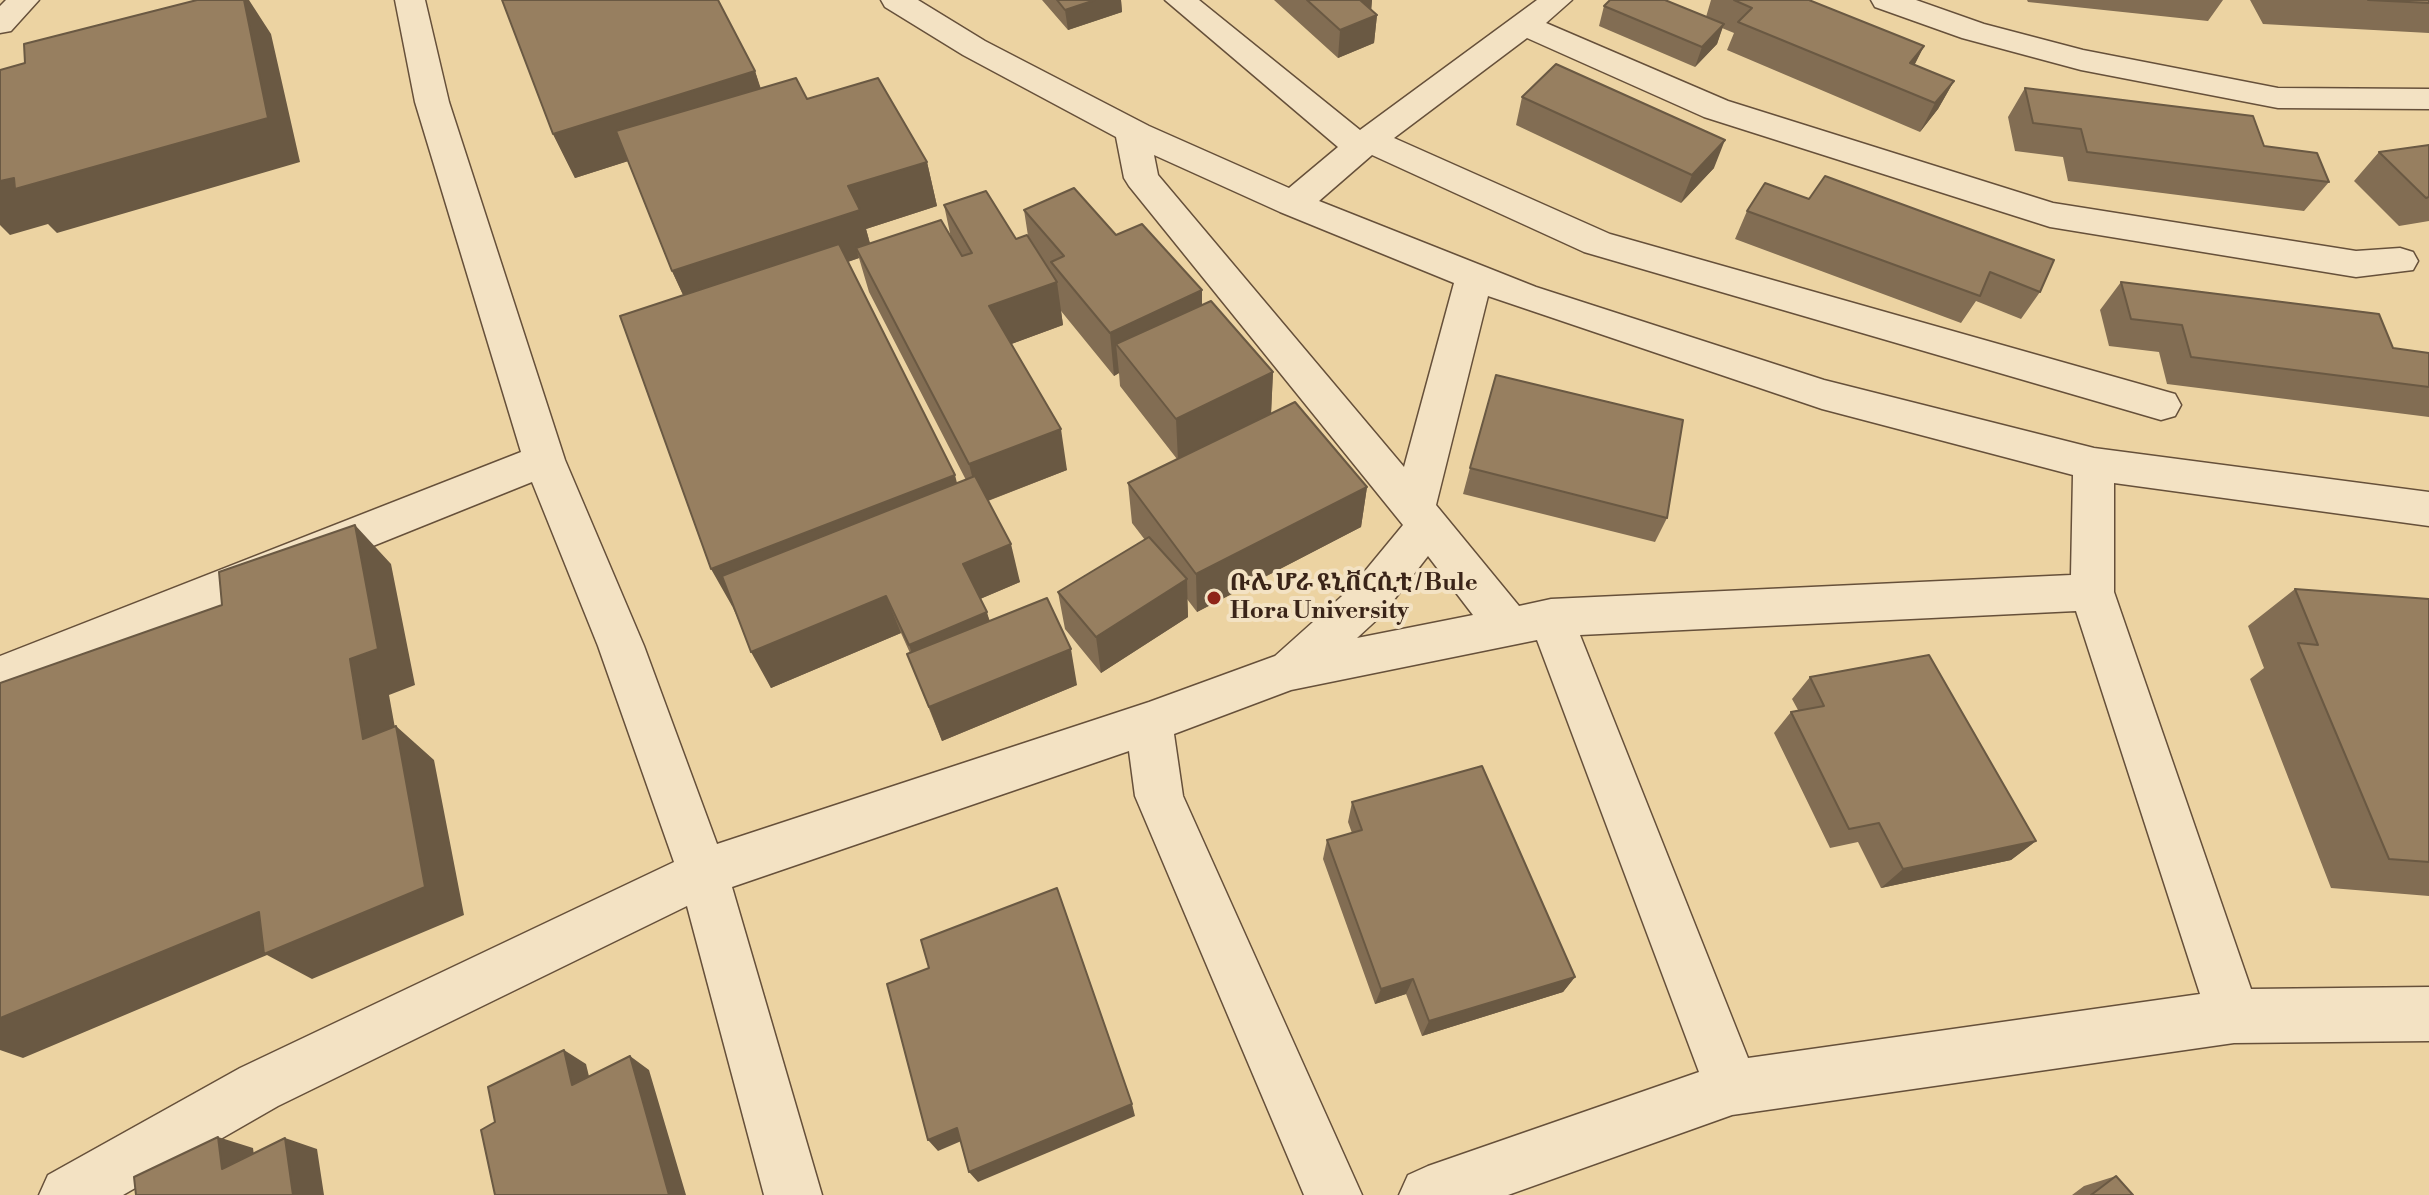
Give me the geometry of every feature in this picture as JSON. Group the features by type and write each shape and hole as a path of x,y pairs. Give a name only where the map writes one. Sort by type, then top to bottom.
{"street":[{"path":"0,24 24,0"},
{"path":"410,0 432,102 544,460 621,646 703,873 793,1195"},
{"path":"896,0 974,48 1132,132 1293,204 1474,277 1822,394 2094,464 2429,509"},
{"path":"1180,0 1364,144 1597,243 2161,405"},
{"path":"1293,204 1364,144 1557,0"},
{"path":"1886,0 1973,31 2081,60 2278,98 2429,99"},
{"path":"1522,24 1716,109 2050,215 2356,264 2400,261"},
{"path":"1132,132 1141,178 1421,517 1529,621 1732,1088"},
{"path":"1289,671 1367,601 1421,517 1474,277"},
{"path":"0,676 544,460"},
{"path":"2094,464 2092,592 2234,1016"},
{"path":"68,1195 259,1087 703,873 1149,723 1289,671 1529,621 2092,592"},
{"path":"1149,723 1159,796 1333,1195"},
{"path":"1428,1195 1732,1088 2234,1016 2429,1014"}],"building":[{"path":"197,0 244,0 268,118 15,189 14,178 0,181 0,70 25,63 24,44"},
{"path":"502,0 718,0 755,71 553,134"},
{"path":"1057,0 1095,0 1065,10"},
{"path":"1307,0 1360,0 1377,15 1340,30"},
{"path":"1610,0 1665,0 1724,24 1702,47 1604,6"},
{"path":"1734,0 1809,0 1924,46 1910,63 1954,81 1935,103 1738,22 1752,8"},
{"path":"2368,0 2429,0 2429,3"},
{"path":"1556,64 1725,140 1692,175 1522,97"},
{"path":"796,78 807,99 878,78 927,162 848,186 860,210 672,271 616,131"},
{"path":"2025,88 2253,116 2264,146 2317,153 2329,182 2087,152 2081,129 2033,123"},
{"path":"2429,145 2429,197 2426,198 2379,152"},
{"path":"1825,176 2054,260 2040,292 1990,272 1980,296 1747,211 1765,183 1809,199"},
{"path":"1074,188 1116,235 1142,224 1202,290 1110,333 1051,262 1064,256 1024,210"},
{"path":"986,191 1016,239 1027,235 1057,282 989,306 1061,429 969,464 856,248 941,220 962,256 972,253 944,205"},
{"path":"839,244 955,475 711,569 620,316"},
{"path":"2121,282 2379,314 2393,348 2429,353 2429,387 2191,357 2182,325 2131,319"},
{"path":"1211,301 1273,372 1176,419 1116,344"},
{"path":"1496,375 1683,420 1667,518 1470,468"},
{"path":"1295,402 1367,487 1196,574 1128,483"},
{"path":"975,476 1011,544 963,564 987,612 909,645 886,596 751,652 722,576"},
{"path":"355,525 378,649 350,659 363,739 396,726 425,887 264,954 259,912 0,1018 0,683 222,605 219,572"},
{"path":"1149,537 1187,579 1096,637 1058,592"},
{"path":"2295,589 2429,599 2429,862 2389,859 2298,643 2318,645"},
{"path":"1047,598 1071,649 929,707 907,654"},
{"path":"1929,655 2036,841 1903,869 1879,823 1849,829 1791,712 1824,706 1810,677"},
{"path":"1482,766 1575,977 1429,1021 1413,979 1381,989 1327,840 1362,830 1352,802"},
{"path":"1057,888 1132,1104 969,1172 957,1128 928,1140 887,984 929,968 921,940"},
{"path":"564,1050 572,1085 630,1056 669,1195 495,1195 481,1130 495,1122 488,1087"},
{"path":"218,1137 222,1169 285,1138 293,1195 136,1195 134,1177"},
{"path":"2116,1176 2133,1195 2091,1195"}],"place":[{"name":"ቡሌ ሆራ ዩኒቨርሲቲ / Bule Hora University","path":"1214,598"}]}
